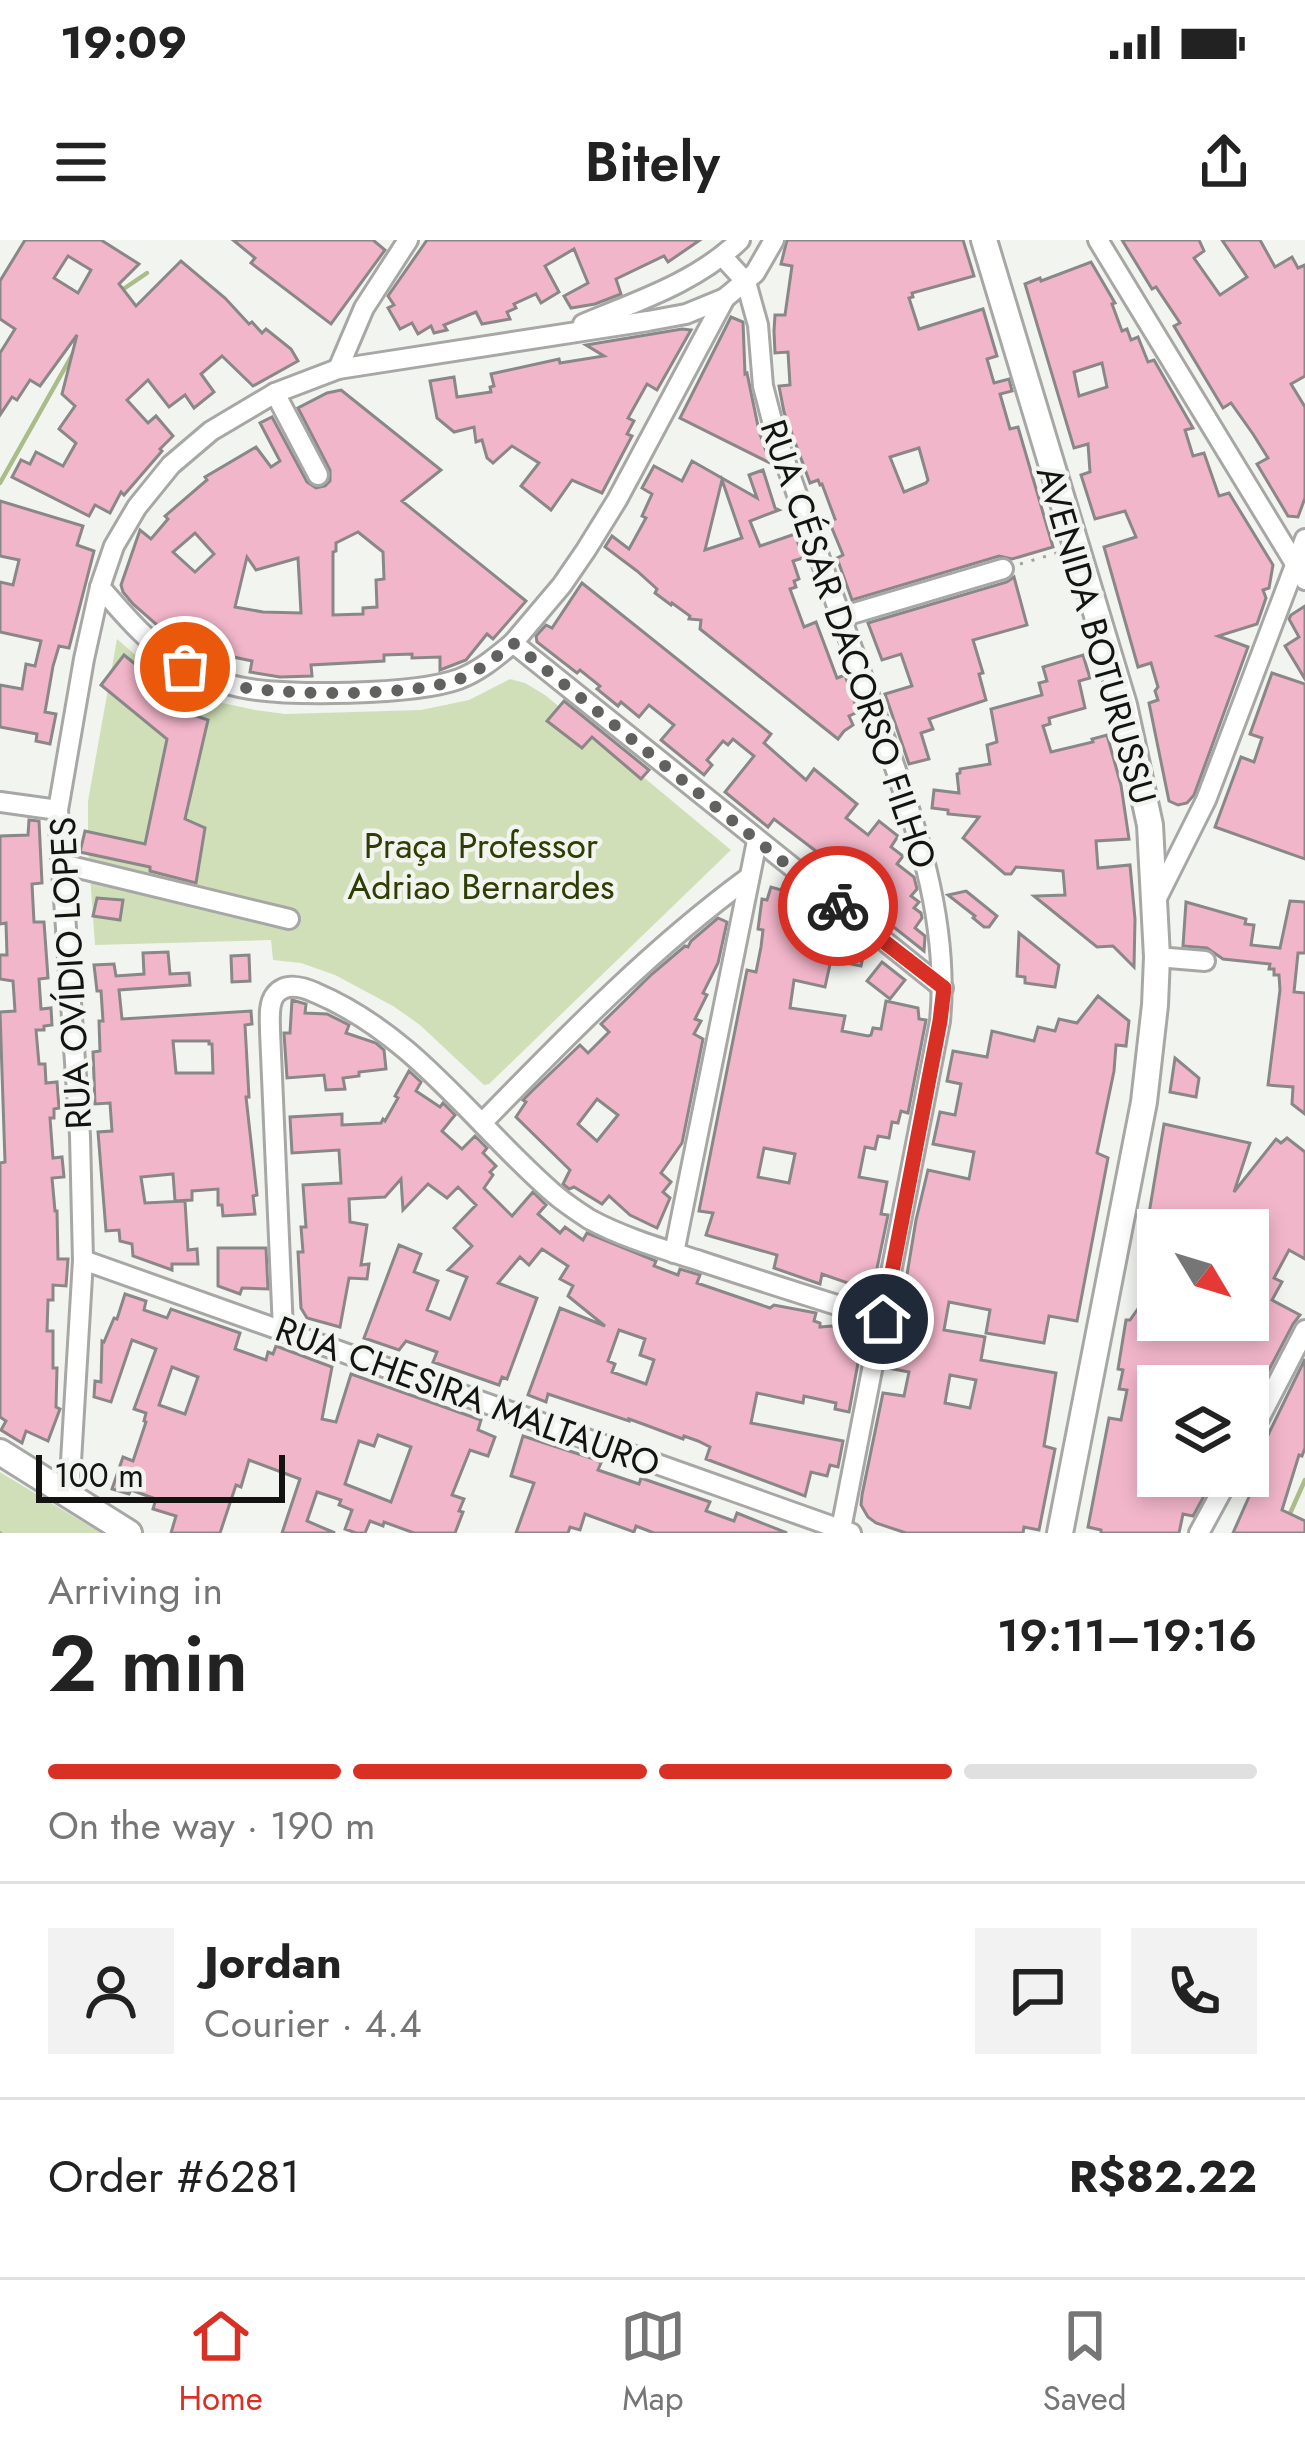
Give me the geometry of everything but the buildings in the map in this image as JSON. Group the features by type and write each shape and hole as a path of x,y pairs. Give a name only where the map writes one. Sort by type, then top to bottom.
{"main road":[{"name":"AVENIDA BOTURUSSU","path":"984,240 1124,706 1148,807 1154,903 1155,1006 1144,1102 1060,1533"},
{"path":"0,1452 129,1533"}],"street":[{"path":"338,369 364,308 408,240"},
{"name":"RUA OVÍDIO LOPES","path":"562,333 691,277 740,240"},
{"path":"100,587 125,617 185,667 243,688 418,688 478,670 513,643 586,550 725,298 746,282 770,249 751,240"},
{"path":"1098,240 1300,572"},
{"name":"RUA CÉSAR DACORSO FILHO","path":"758,325 770,249"},
{"path":"723,257 746,282"},
{"path":"691,277 704,339"},
{"name":"RUA CÉSAR DACORSO FILHO","path":"746,282 776,436 919,840 940,938 944,988 940,1021 846,1531"},
{"name":"RUA OVÍDIO LOPES","path":"69,1495 83,1260 80,1136 58,810 84,658 114,546 170,465 211,431 275,393 338,369 648,322 725,298"},
{"path":"275,393 318,475"},
{"path":"1154,903 1206,800 1300,572 1305,538"},
{"path":"842,617 1003,569"},
{"path":"513,643 944,988"},
{"path":"0,802 58,810"},
{"path":"674,1253 758,841"},
{"path":"62,864 289,919"},
{"path":"482,1123 657,952 748,878"},
{"path":"1157,957 1205,961"},
{"path":"284,1330 270,1031 271,1005 276,993 288,986 336,1001 410,1051 554,1195 588,1218 674,1253 883,1319"},
{"name":"RUA CHESIRA MALTAURO","path":"83,1260 846,1531"},
{"path":"1269,1399 1305,1330"},
{"path":"1199,1533 1218,1497"}],"path":[{"path":"1003,569 1076,547"}],"green space":[{"name":"Praça Professor Adriao Bernardes","path":"117,639 157,674 209,700 285,714 421,710 469,700 510,679 525,683 731,850 484,1085 393,1006 335,975 301,963 273,960 271,940 95,945 88,801"},
{"path":"0,1472 3,1474 101,1533 0,1533"}],"waterway":[{"path":"122,290 147,273"},
{"path":"0,483 75,350"},
{"path":"1288,1518 1305,1480"}],"way so far":[{"path":"185,667 243,688 418,688 457,680 494,660 513,643 838,906"}],"route":[{"path":"838,906 944,988 883,1319"}]}
